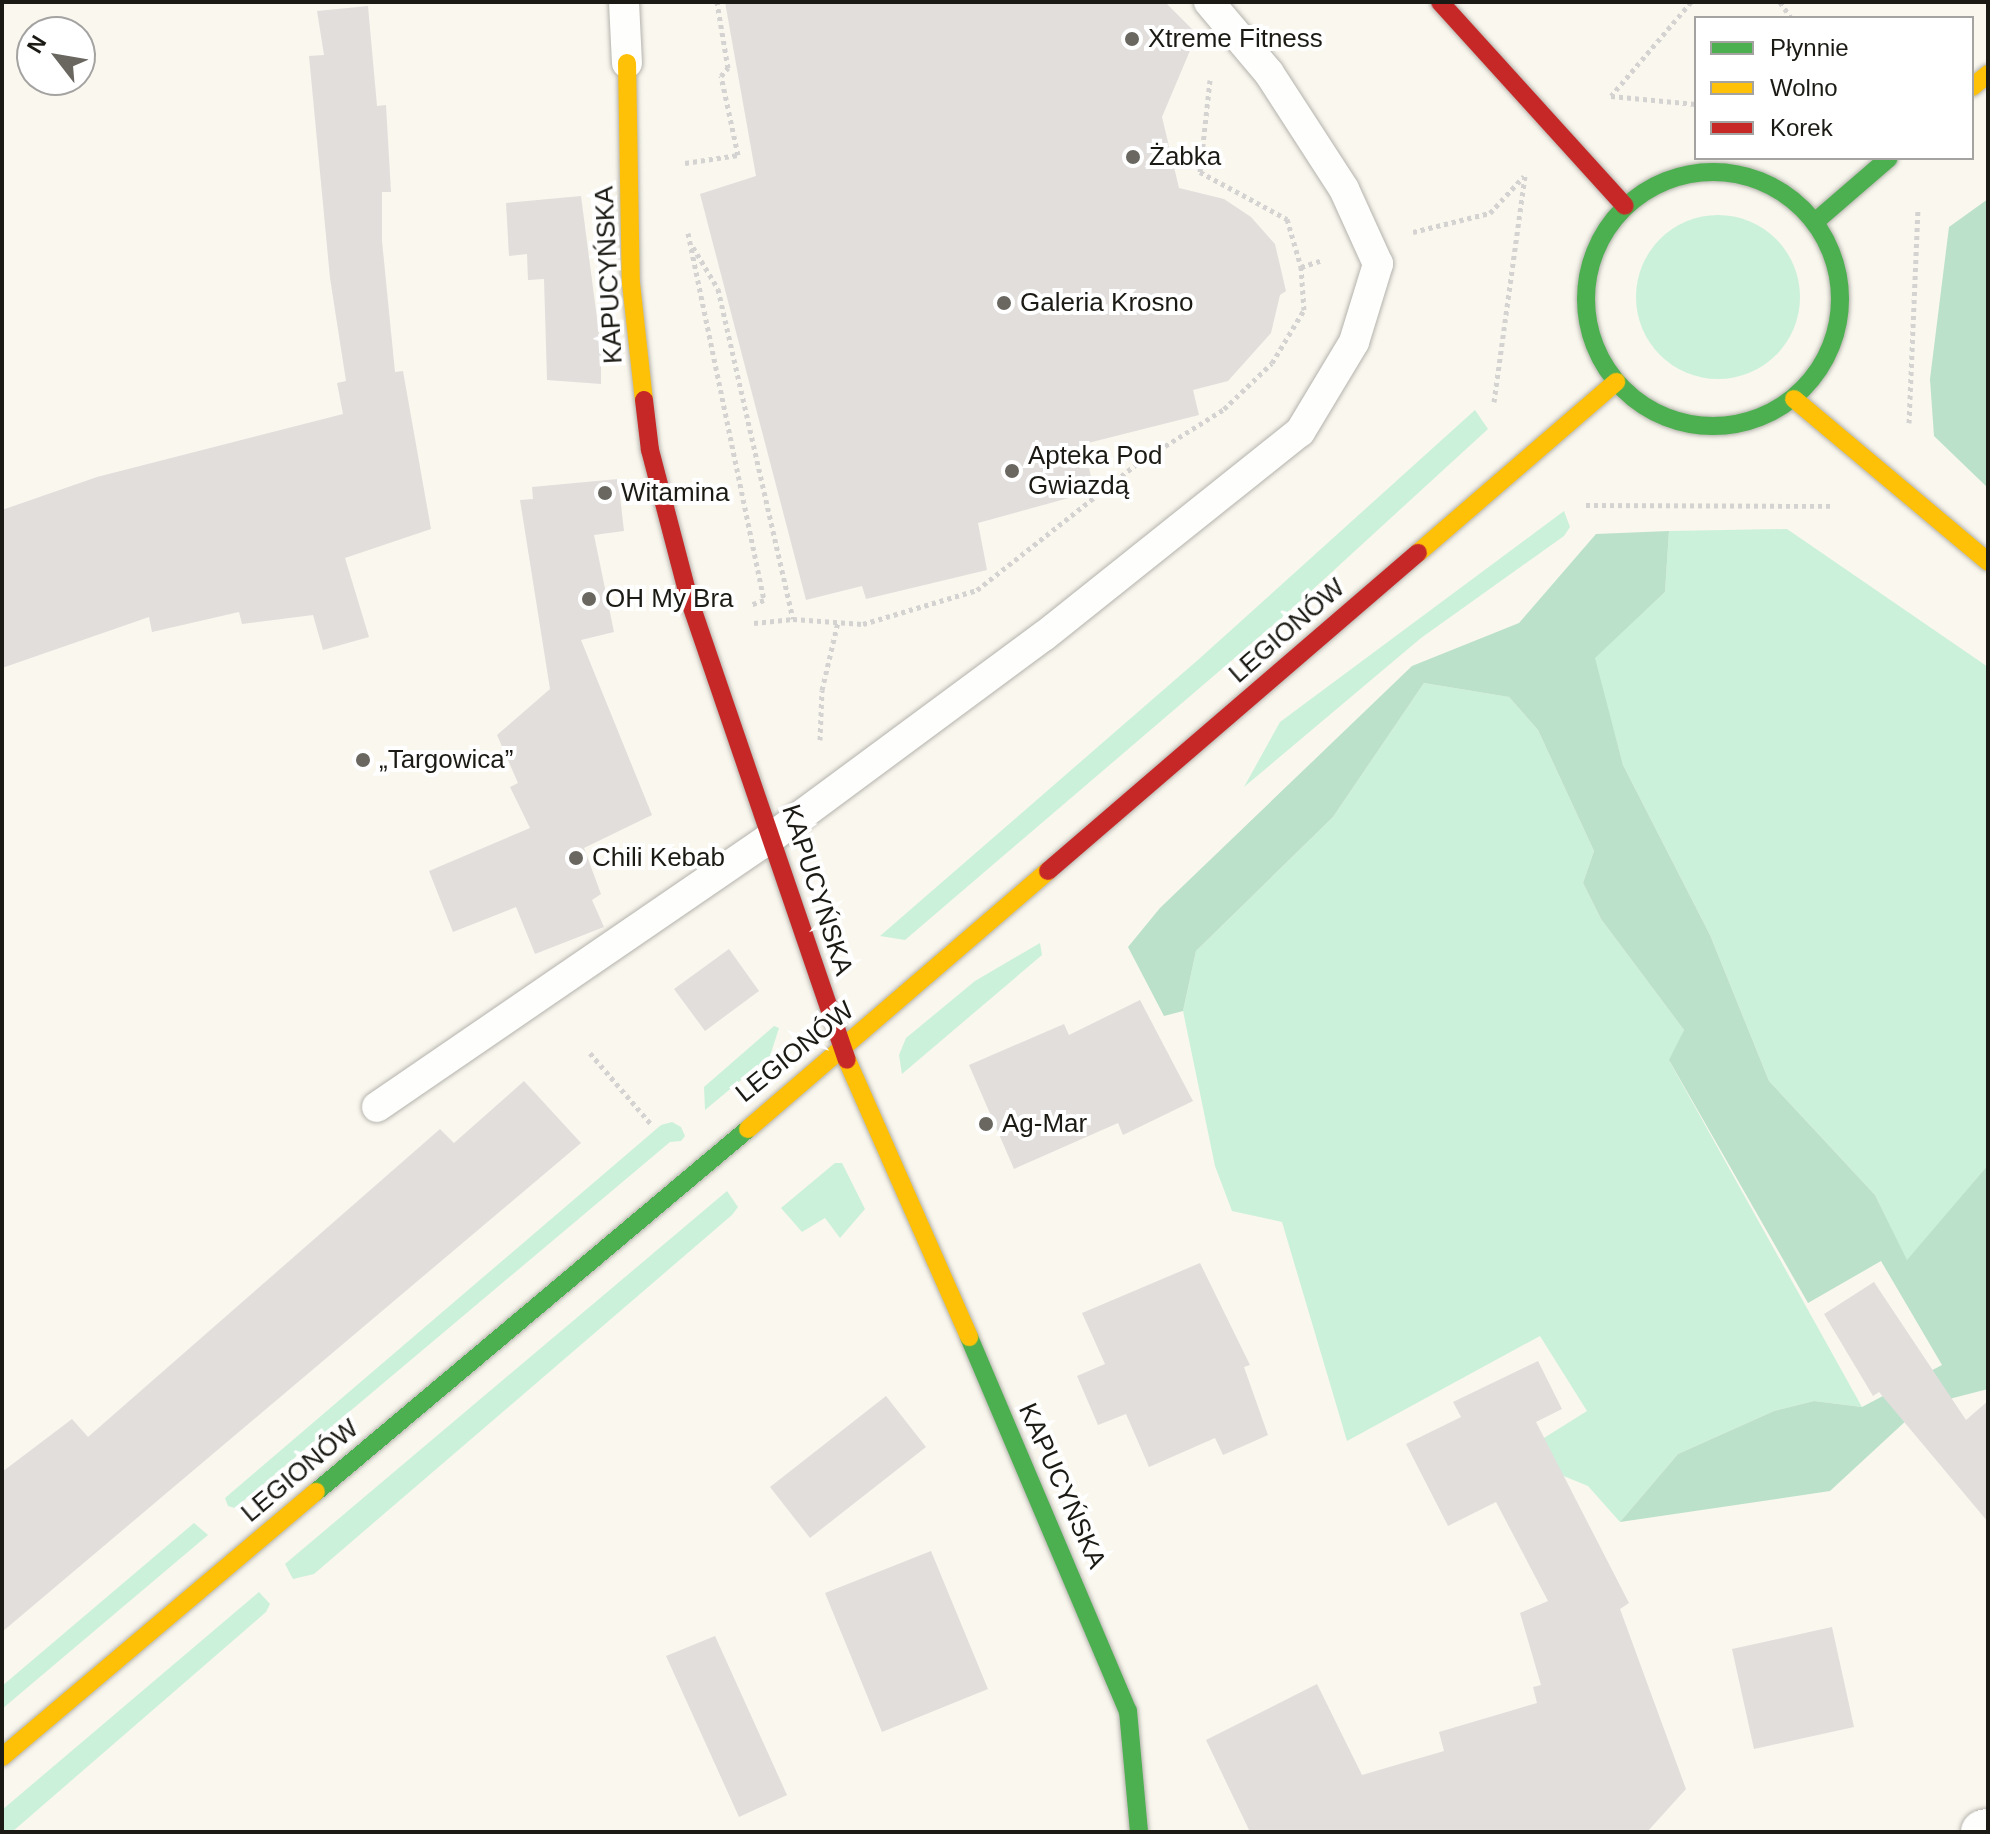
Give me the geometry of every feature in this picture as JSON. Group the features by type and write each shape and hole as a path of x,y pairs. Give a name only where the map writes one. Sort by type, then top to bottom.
{"main road":[{"path":"1440,2 1625,206"},
{"name":"KAPUCYŃSKA","path":"627,63 631,283 650,450 689,599 842,1049 1068,1561 1128,1711 1139,1832"},
{"path":"1816,221 1887,160"},
{"path":"1702,171 1731,173 1784,192 1816,221 1834,255 1839,281 1837,334 1820,369 1794,399 1766,416 1734,425 1701,426 1669,420 1639,404 1616,382 1596,349 1589,324 1588,273 1601,237 1625,206 1661,182 1702,171"},
{"name":"LEGIONÓW","path":"2,1757 842,1049 1616,382"},
{"path":"1794,399 1988,562"}],"lane":[{"path":"624,2 627,63"},
{"path":"377,1107 772,837 1044,636 1300,432 1354,342 1378,264 1344,189 1269,73 1209,2"}],"path":[{"path":"677,164 738,155 721,76 728,68 717,2"},
{"path":"1691,2 1611,96 1694,104"},
{"path":"747,624 793,619 863,624 977,590 1138,463 1224,409 1272,363 1304,310 1301,267 1287,219 1200,172 1212,69"},
{"path":"1301,267 1370,243 1490,213 1525,175 1494,402"},
{"path":"1909,423 1918,199"},
{"path":"687,227 764,600 740,608"},
{"path":"690,240 718,289 793,619"},
{"path":"1586,505 1848,506"},
{"path":"811,749 821,739 822,690 838,622"},
{"path":"590,1053 651,1124"}],"green space":[{"path":"1988,199 1988,488 1934,436 1930,379 1949,227"},
{"path":"1718,215 1749,221 1776,239 1794,266 1800,297 1794,328 1776,355 1749,373 1718,379 1687,373 1660,355 1642,328 1636,297 1642,266 1660,239 1687,221"},
{"path":"1475,410 1488,429 1285,615 905,940 880,936 1199,659"},
{"path":"1564,511 1570,527 1564,536 1421,638 1244,787 1280,722"},
{"path":"1787,529 1988,667 1988,1165 1907,1261 1875,1195 1769,1081 1710,935 1623,765 1594,658 1665,592 1669,531"},
{"path":"1669,531 1665,592 1595,658 1623,765 1710,935 1769,1081 1875,1195 1907,1260 1988,1165 1988,1389 1922,1406 1830,1491 1620,1522 1678,1454 1774,1411 1814,1401 1862,1407 1942,1365 1881,1261 1808,1303 1669,1060 1684,1030 1601,919 1583,883 1594,851 1538,730 1509,697 1424,683 1333,817 1196,951 1183,1011 1164,1016 1128,947 1160,908 1412,666 1519,623 1596,534"},
{"path":"1424,683 1509,697 1538,730 1594,851 1583,883 1601,919 1684,1030 1670,1062 1862,1407 1814,1401 1774,1411 1678,1454 1620,1522 1588,1486 1515,1456 1587,1411 1540,1336 1347,1441 1282,1222 1232,1211 1215,1166 1183,1011 1196,951 1333,817"},
{"path":"1040,943 1042,955 902,1074 899,1055 906,1038 975,981"},
{"path":"774,1026 779,1028 770,1056 705,1110 704,1087"},
{"path":"672,1122 681,1127 685,1136 681,1141 670,1142 235,1508 228,1506 225,1498 661,1125"},
{"path":"835,1163 842,1163 865,1209 840,1238 825,1218 802,1232 781,1208"},
{"path":"727,1191 738,1207 732,1215 314,1574 293,1579 285,1564"},
{"path":"194,1523 208,1535 2,1709 2,1686"},
{"path":"259,1592 270,1604 266,1612 12,1832 2,1832 2,1810"}],"building":[{"name":"Galeria Krosno","path":"725,2 1165,2 1197,34 1162,117 1179,188 1224,199 1251,217 1275,244 1286,291 1280,295 1271,333 1228,381 1193,390 1199,415 1084,444 1094,491 978,523 987,570 866,599 862,586 806,600 700,194 756,176"},
{"path":"368,6 377,106 386,105 391,192 382,192 382,241 395,372 403,371 431,529 345,558 369,637 323,650 313,615 242,624 239,612 152,632 149,617 2,668 2,510 97,477 343,414 337,383 346,381 330,278 309,56 324,55 317,11"},
{"path":"581,196 601,349 601,384 547,380 544,279 528,280 527,254 509,256 506,203"},
{"path":"618,479 624,531 594,535 614,632 581,640 652,815 584,848 601,894 592,900 604,927 535,954 516,907 453,932 429,871 530,828 510,787 518,783 497,735 550,689 520,500 533,499 532,487"},
{"path":"729,949 759,991 705,1031 674,989"},
{"path":"1140,1000 1193,1101 1123,1135 1118,1123 1014,1169 969,1065 1064,1024 1069,1035"},
{"path":"524,1081 581,1143 2,1632 2,1472 72,1419 88,1437 440,1129 454,1143"},
{"path":"1200,1263 1250,1365 1244,1367 1268,1435 1223,1455 1215,1438 1149,1467 1126,1414 1098,1425 1077,1376 1105,1364 1082,1313"},
{"path":"1874,1282 1966,1420 1988,1401 1988,1522 1879,1392 1873,1396 1824,1314"},
{"path":"1538,1361 1562,1409 1536,1422 1629,1603 1620,1609 1686,1789 1647,1832 1250,1832 1206,1740 1317,1684 1362,1775 1444,1751 1439,1732 1537,1703 1533,1687 1541,1685 1520,1613 1548,1601 1496,1502 1448,1526 1406,1444 1461,1417 1453,1402"},
{"path":"886,1396 926,1447 810,1538 770,1487"},
{"path":"931,1551 988,1689 882,1732 825,1593"},
{"path":"1832,1627 1854,1727 1754,1749 1732,1649"},
{"path":"715,1636 787,1795 739,1817 666,1656"}],"traffic: fast":[{"path":"1816,221 1887,160"},
{"path":"1701,172 1725,172 1762,181 1784,193 1803,209 1819,228 1831,250 1838,274 1840,299 1838,324 1831,348 1819,370 1803,389 1784,405 1762,417 1725,426 1701,426 1664,417 1642,405 1615,380 1591,336 1586,311 1586,287 1595,250 1607,228 1632,201 1676,177 1701,172"},
{"path":"316,1492 748,1129"},
{"path":"969,1337 1128,1711 1139,1832"}],"traffic: slow":[{"path":"627,63 631,283 644,400"},
{"path":"1974,85 1988,74"},
{"path":"1418,553 1616,382"},
{"path":"1794,399 1988,562"},
{"path":"748,1129 1048,871"},
{"path":"847,1060 969,1337"},
{"path":"2,1757 316,1492"}],"traffic: jam":[{"path":"1440,2 1625,206"},
{"path":"644,400 650,450 689,599 847,1060"},
{"path":"1048,871 1418,553"}],"place":[{"name":"Xtreme Fitness","path":"1132,39"},
{"name":"Żabka","path":"1133,157"},
{"name":"Galeria Krosno","path":"1004,303"},
{"name":"Apteka Pod Gwiazdą","path":"1012,471"},
{"name":"Witamina","path":"605,493"},
{"name":"OH My Bra","path":"589,599"},
{"name":"„Targowica”","path":"363,760"},
{"name":"Chili Kebab","path":"576,858"},
{"name":"Ag-Mar","path":"986,1124"}]}
